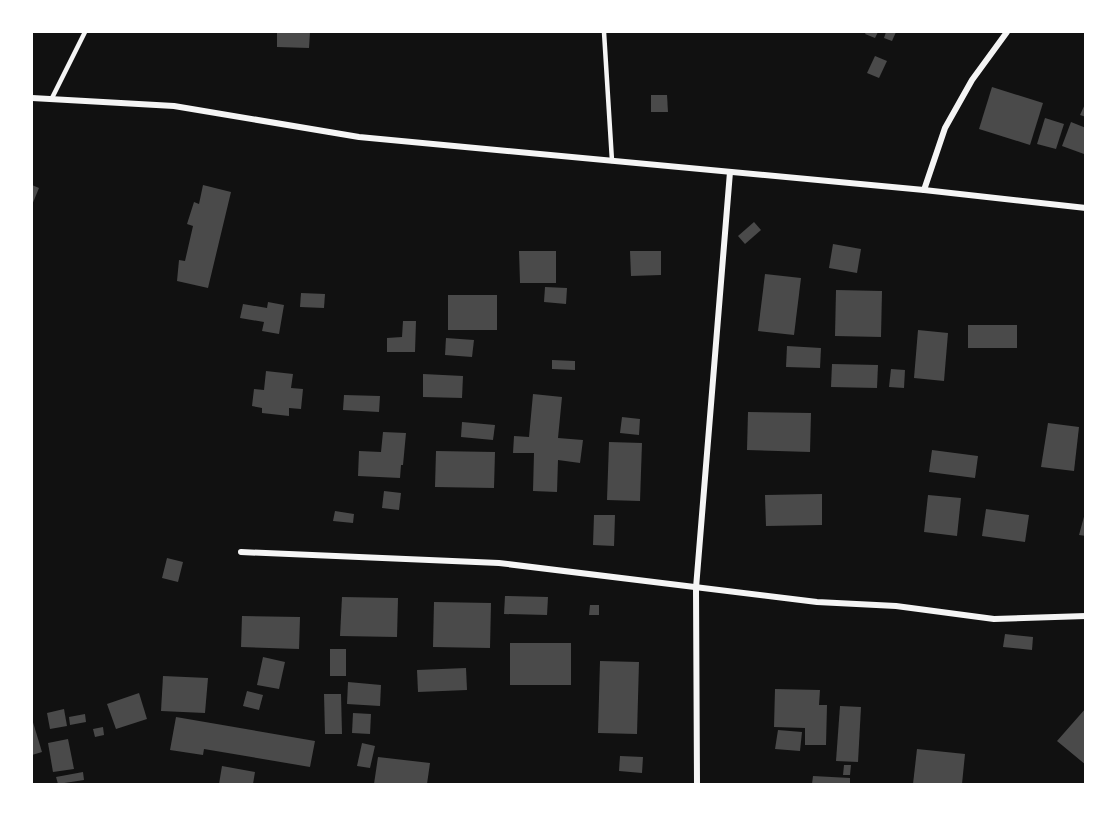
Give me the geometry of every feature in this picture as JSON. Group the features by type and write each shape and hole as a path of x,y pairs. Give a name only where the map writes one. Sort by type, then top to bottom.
{"street":[{"path":"924,190 945,128 972,80 1007,32"},
{"path":"32,98 174,106 359,137 924,190 1086,208"},
{"path":"697,784 696,588 730,172"},
{"path":"241,552 499,564 817,602 896,606 994,619 1086,616"}],"lane":[{"path":"52,98 85,32"},
{"path":"604,32 612,161"}],"building":[{"path":"277,32 310,32 309,48 277,47"},
{"path":"866,32 878,32 875,38 865,34"},
{"path":"886,32 896,32 892,41 884,38"},
{"path":"875,56 887,61 879,78 867,73"},
{"path":"992,87 1043,103 1030,145 979,129"},
{"path":"651,95 667,95 668,112 651,112"},
{"path":"1086,102 1086,117 1080,115"},
{"path":"1045,118 1064,124 1056,149 1037,144"},
{"path":"1071,122 1086,128 1084,154 1062,146"},
{"path":"32,185 39,188 32,205"},
{"path":"203,185 231,192 208,288 177,281 179,260 185,261 193,226 187,224 194,202 199,204"},
{"path":"754,222 761,230 745,244 738,236"},
{"path":"833,244 861,249 857,273 829,268"},
{"path":"519,251 556,251 556,283 520,283"},
{"path":"630,251 661,251 661,275 631,276"},
{"path":"765,274 801,278 794,335 758,331"},
{"path":"545,287 567,288 566,304 544,302"},
{"path":"836,290 882,291 881,337 835,336"},
{"path":"301,293 325,294 324,308 300,307"},
{"path":"448,295 497,295 497,330 448,330"},
{"path":"268,302 284,305 279,334 262,331 264,322 240,318 243,304 267,308"},
{"path":"403,321 416,321 415,352 387,352 387,338 402,337"},
{"path":"968,325 1017,325 1017,348 968,348"},
{"path":"918,330 948,333 944,381 914,378"},
{"path":"446,338 474,340 472,357 445,355"},
{"path":"787,346 821,348 820,368 786,367"},
{"path":"552,360 575,361 575,370 552,369"},
{"path":"832,364 878,365 877,388 831,387"},
{"path":"891,369 905,370 904,388 889,387"},
{"path":"266,371 293,374 291,388 303,389 301,409 289,408 289,416 262,413 262,408 252,406 254,389 264,390"},
{"path":"423,374 463,376 462,398 423,397"},
{"path":"533,394 562,397 558,438 583,440 580,463 558,460 557,492 533,491 534,453 513,453 514,436 529,437"},
{"path":"344,395 380,396 379,412 343,410"},
{"path":"748,412 811,413 810,452 747,450"},
{"path":"622,417 640,419 639,435 620,433"},
{"path":"462,422 495,425 493,440 461,437"},
{"path":"1048,423 1079,427 1074,471 1041,467"},
{"path":"383,432 406,433 400,478 358,476 359,451 381,452"},
{"path":"609,442 642,443 640,501 607,500"},
{"path":"932,450 978,456 975,478 929,472"},
{"path":"436,451 495,452 494,488 435,487"},
{"path":"384,491 401,493 399,510 382,508"},
{"path":"822,494 822,525 766,526 765,495"},
{"path":"928,495 961,498 957,536 924,532"},
{"path":"986,509 1029,515 1025,542 982,536"},
{"path":"335,511 354,514 353,523 333,521"},
{"path":"1086,513 1086,536 1079,535"},
{"path":"594,515 615,515 614,546 593,545"},
{"path":"167,558 183,562 178,582 162,578"},
{"path":"505,596 548,597 547,615 504,614"},
{"path":"342,597 398,598 397,637 340,636"},
{"path":"434,602 491,603 490,648 433,647"},
{"path":"590,605 599,605 599,615 589,615"},
{"path":"242,616 300,617 299,649 241,647"},
{"path":"1005,634 1033,637 1032,650 1003,647"},
{"path":"510,643 571,643 571,685 510,685"},
{"path":"330,649 346,649 346,676 330,676"},
{"path":"263,657 285,662 279,689 257,685"},
{"path":"600,661 639,662 637,734 598,733"},
{"path":"466,668 467,690 418,692 417,670"},
{"path":"163,676 208,678 205,713 161,711"},
{"path":"348,682 381,685 380,706 347,704"},
{"path":"775,689 820,690 819,705 827,705 826,745 805,745 805,728 774,727"},
{"path":"247,691 263,695 259,710 243,706"},
{"path":"139,693 147,719 116,729 107,704"},
{"path":"324,694 341,694 342,734 325,734"},
{"path":"840,706 861,707 858,762 836,761"},
{"path":"1086,708 1085,748 1086,765 1057,741"},
{"path":"64,709 67,726 50,729 47,713"},
{"path":"353,713 371,714 370,734 352,733"},
{"path":"85,714 86,722 70,725 69,717"},
{"path":"176,717 315,741 310,767 204,749 203,755 170,750"},
{"path":"32,719 42,752 32,755"},
{"path":"103,727 104,735 95,737 93,729"},
{"path":"778,730 802,732 800,751 775,749"},
{"path":"68,739 74,769 53,772 48,743"},
{"path":"362,743 375,746 370,768 357,766"},
{"path":"917,749 965,754 962,784 913,784"},
{"path":"620,756 643,757 642,773 619,771"},
{"path":"378,757 430,763 427,784 374,784"},
{"path":"844,765 851,765 850,775 843,775"},
{"path":"222,766 255,772 253,784 219,784"},
{"path":"83,772 84,780 58,784 56,777"},
{"path":"813,776 850,778 850,784 812,784"}]}
